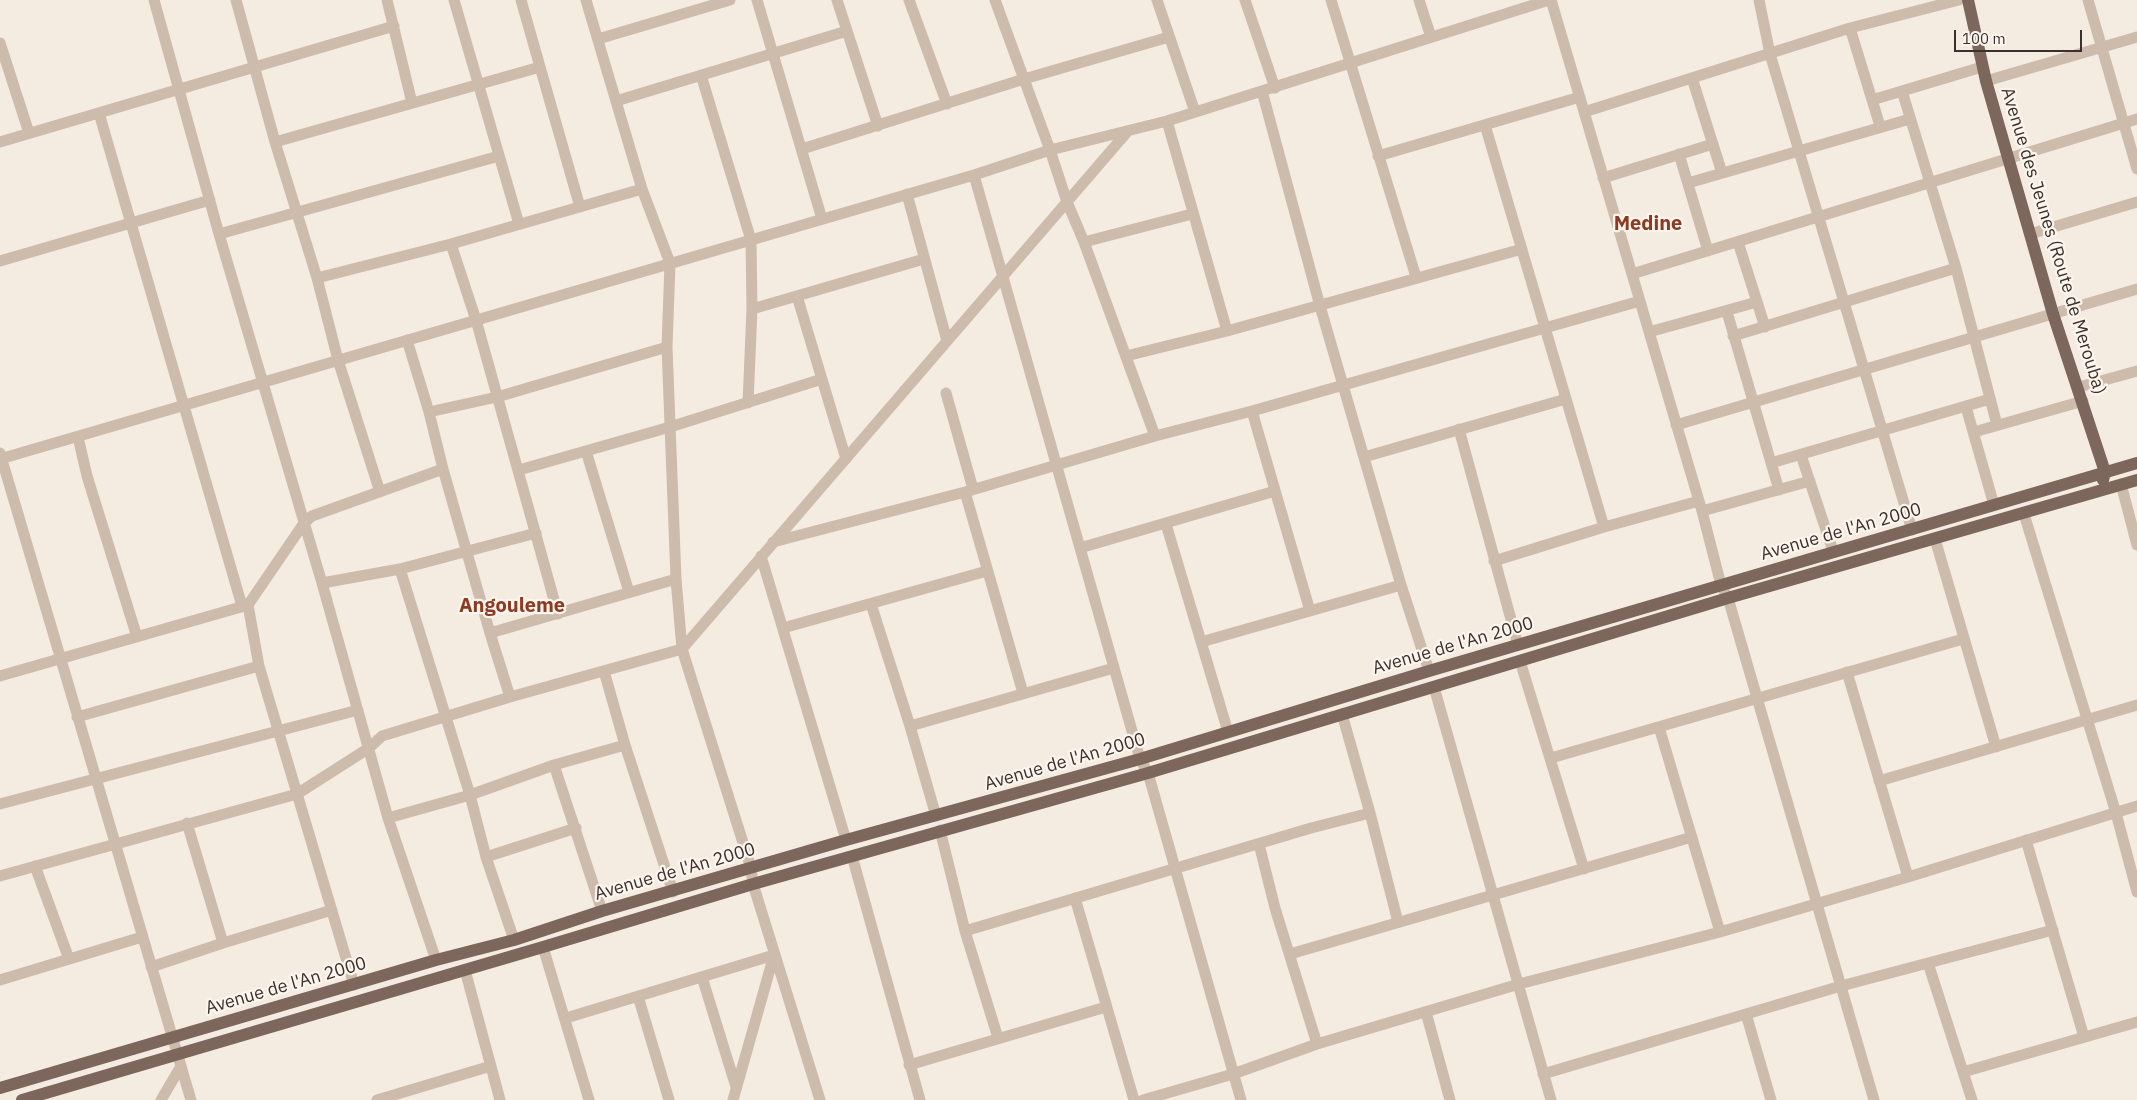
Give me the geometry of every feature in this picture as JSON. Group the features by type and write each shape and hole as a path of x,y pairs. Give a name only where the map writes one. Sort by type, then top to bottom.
{"main road":[{"name":"Avenue des Jeunes (Route de Merouba)","path":"1968,0 1982,67 2008,159 2053,314 2079,388 2105,472 2101,490"},
{"name":"Avenue de l'An 2000","path":"0,1088 436,960 514,940 602,911 673,892 846,840 1140,759 1833,551 1912,530 2137,463"},
{"name":"Avenue de l'An 2000","path":"22,1100 752,884 1148,773 1728,598 2137,480"}],"street":[{"path":"154,0 219,234 322,583 388,818 436,960"},
{"path":"236,0 256,67 275,142 317,278 338,360 380,492"},
{"path":"386,0 412,103"},
{"path":"454,0 480,84 519,224"},
{"path":"521,0 580,207"},
{"path":"586,0 642,189 670,263 667,346 676,580 682,648 751,868 752,884 820,1100"},
{"path":"598,39 730,0"},
{"path":"757,0 822,219"},
{"path":"837,0 878,126"},
{"path":"909,0 947,104"},
{"path":"1157,0 1195,112"},
{"path":"1245,0 1275,88"},
{"path":"1331,0 1416,277"},
{"path":"1419,0 1431,37"},
{"path":"190,1100 1,457 78,437 974,175 1050,150 1167,121 1431,37 1509,6 1550,0 1700,506 1721,585 1728,598 1874,1100"},
{"path":"1759,0 1770,54 1912,530"},
{"path":"1584,112 1850,28 1959,0"},
{"path":"2088,0 2137,168"},
{"path":"999,1 1067,202 1084,242 1155,436"},
{"path":"0,142 394,26"},
{"path":"1850,28 1880,126"},
{"path":"616,101 847,31"},
{"path":"802,149 1024,79 1169,36"},
{"path":"1986,81 2137,37"},
{"path":"0,43 29,133"},
{"path":"275,142 540,67"},
{"path":"1872,100 1982,67"},
{"path":"701,76 751,240 752,309 748,403"},
{"path":"1692,78 1722,173"},
{"path":"1902,91 1956,268 1998,425"},
{"path":"1262,92 1320,306 1401,584 1429,671"},
{"path":"1378,156 1580,97"},
{"path":"99,113 184,405 245,605 260,666 354,985"},
{"path":"1688,183 1910,118"},
{"path":"1632,274 2137,119"},
{"path":"1167,121 1192,214 1227,331"},
{"path":"1485,125 1604,527"},
{"path":"0,876 297,794 369,748 382,736 682,648 1128,131"},
{"path":"1603,178 1713,144"},
{"path":"1679,154 1708,251"},
{"path":"219,234 297,214 499,156"},
{"path":"974,175 1140,759 1148,773 1241,1100"},
{"path":"317,278 451,244 642,189"},
{"path":"906,194 947,341"},
{"path":"0,260 210,200"},
{"path":"2030,234 2137,202"},
{"path":"1084,242 1192,214"},
{"path":"1738,242 1765,326"},
{"path":"451,244 476,320 558,614"},
{"path":"1126,356 1320,306 1416,277 1522,249"},
{"path":"752,309 924,259"},
{"path":"1733,336 1956,268"},
{"path":"1676,424 2137,289"},
{"path":"797,296 846,458"},
{"path":"773,542 1057,466 1155,436 1252,411 1640,301"},
{"path":"1649,332 1727,312 1757,302"},
{"path":"1727,312 1779,490"},
{"path":"407,340 429,412 466,550 510,697"},
{"path":"429,412 497,397 667,346"},
{"path":"2079,388 2137,371"},
{"path":"518,470 670,427 822,379"},
{"path":"946,393 987,571 1022,694"},
{"path":"1771,464 1990,399"},
{"path":"1364,457 1566,400"},
{"path":"1974,432 2083,401"},
{"path":"1966,407 1994,505"},
{"path":"1252,411 1310,611"},
{"path":"1459,429 1518,645"},
{"path":"78,437 136,637"},
{"path":"586,451 629,592"},
{"path":"1801,455 1833,551"},
{"path":"0,676 245,605 304,523 312,516 443,469"},
{"path":"1494,562 1604,527 1779,490 1810,481"},
{"path":"2121,484 2137,545"},
{"path":"1080,548 1275,491"},
{"path":"2024,514 2116,812 2137,892"},
{"path":"1166,524 1228,732"},
{"path":"322,583 400,569 536,533"},
{"path":"1935,539 1996,747"},
{"path":"761,556 846,840"},
{"path":"400,569 470,794 486,857 514,940"},
{"path":"783,628 987,571"},
{"path":"490,632 676,580"},
{"path":"1201,642 1401,584"},
{"path":"871,604 910,726 936,816"},
{"path":"1551,758 1963,639"},
{"path":"1520,662 1584,869"},
{"path":"77,717 260,666"},
{"path":"910,726 1114,668"},
{"path":"604,671 625,745 673,892"},
{"path":"1847,672 1908,877"},
{"path":"1434,687 1551,1100"},
{"path":"1879,781 2137,705"},
{"path":"0,804 358,710"},
{"path":"1342,714 1398,922"},
{"path":"1659,727 1720,932"},
{"path":"388,818 470,794 554,765 625,745"},
{"path":"554,765 602,911"},
{"path":"1143,1100 1233,1074 1317,1044 1519,984 1720,932 1908,877 2137,806"},
{"path":"965,931 1370,813"},
{"path":"187,823 223,943"},
{"path":"486,857 576,828"},
{"path":"940,830 965,931 998,1038"},
{"path":"1290,954 1692,837"},
{"path":"2026,840 2084,1037"},
{"path":"1259,844 1275,908 1317,1044"},
{"path":"852,856 920,1100"},
{"path":"35,866 69,959"},
{"path":"1075,898 1134,1100"},
{"path":"151,967 332,910"},
{"path":"1543,1074 1841,986 2052,930"},
{"path":"0,978 142,937"},
{"path":"543,947 566,1018 589,1100"},
{"path":"566,1018 774,954"},
{"path":"733,1100 774,954"},
{"path":"1928,963 1972,1100"},
{"path":"465,970 500,1100"},
{"path":"702,977 737,1088"},
{"path":"638,996 669,1100"},
{"path":"909,1065 1106,1007"},
{"path":"1426,1012 1450,1100"},
{"path":"1746,1014 1771,1100"},
{"path":"1963,1072 2137,1022"},
{"path":"161,1100 181,1066"},
{"path":"376,1100 391,1098 491,1066"}],"district":[{"name":"Medine","path":"1648,224"},
{"name":"Angouleme","path":"512,606"}]}
